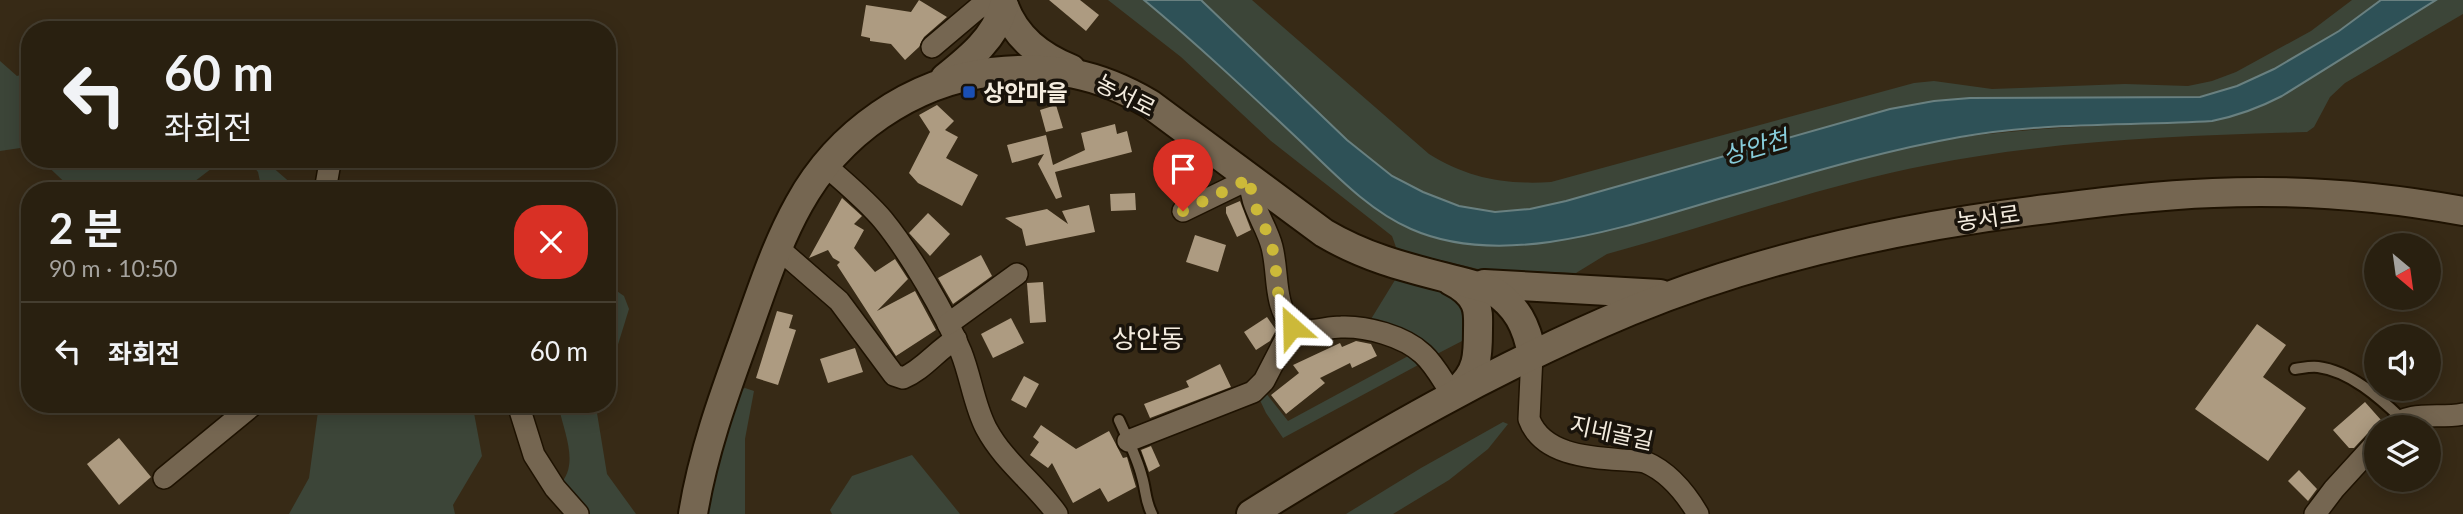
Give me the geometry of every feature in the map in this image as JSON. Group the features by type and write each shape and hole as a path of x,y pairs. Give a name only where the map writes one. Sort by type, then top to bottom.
{"street":[{"path":"932,47 977,9 986,4 1004,3"},
{"path":"1004,3 1006,71"},
{"path":"1004,3 1013,26 1027,43 1049,59 1081,74"},
{"path":"935,85 963,63 991,35 997,27 1004,3"},
{"name":"농서로","path":"693,514 700,474 717,415 778,248 799,204 825,165 869,122 914,94 956,78 1006,71 1081,74 1128,91 1150,104 1341,243 1392,265 1492,290 1505,299 1524,324 1532,355"},
{"path":"825,165 884,222 952,332 987,430 1009,462 1036,486 1056,514"},
{"path":"327,182 329,168"},
{"path":"1183,211 1251,178 1251,195 1272,248 1279,302 1292,327 1307,331 1341,327 1369,330 1390,337 1422,352 1452,394 1474,371 1478,352 1475,302 1458,281"},
{"name":"농서로","path":"1251,514 1364,444 1452,394 1532,355 1633,310 1687,290 1847,243 1965,219 2104,202 2214,193 2312,193 2414,202 2463,211"},
{"path":"778,248 839,301 894,375 904,378 914,373 952,332 1017,274"},
{"path":"1458,281 1652,295 1687,290"},
{"path":"1128,441 1253,392 1264,381 1292,327"},
{"name":"지네골길","path":"1532,355 1529,419 1532,428 1540,437 1558,449 1570,453 1645,462 1681,489 1698,514"},
{"path":"164,478 243,413"},
{"path":"520,413 534,455 555,488 578,514"},
{"path":"2441,417 2463,414"},
{"path":"2315,514 2364,456"}],"lane":[{"path":"2295,369 2315,367 2349,378 2388,405 2393,415"},
{"path":"1119,419 1143,478 1145,498 1152,514"}],"green space":[{"path":"1108,0 1144,0 1149,3 1342,181 1397,222 1439,239 1500,246 1593,234 1844,163 1937,141 2015,131 2221,119 2282,96 2436,0 2463,0 2463,14 2345,83 2330,97 2314,127 2307,132 2069,145 1928,165 1807,195 1607,254 1576,273 1478,269 1397,250 1392,236 1271,141 1181,57"},
{"path":"1201,0 1252,0 1429,154 1443,162 1487,178 1534,183 1551,182 1914,83 1934,81 1992,89 2125,84 2188,86 2212,81 2236,72 2311,31 2352,0 2381,0 2339,31 2274,69 2237,86 2200,97 1970,98 1934,101 1890,109 1566,201 1530,209 1495,212 1459,206 1392,176 1347,140"},
{"path":"0,61 17,76 21,75 21,148 0,151"},
{"path":"50,168 212,168 194,182 64,182"},
{"path":"255,168 273,168 290,182 260,182"},
{"path":"1395,280 1435,288 1454,297 1464,312 1464,340 1437,354 1368,324"},
{"path":"616,290 624,296 629,309 616,351"},
{"path":"1410,355 1420,364 1283,438 1258,396 1265,392 1288,421"},
{"path":"745,388 754,391 745,439 745,514 708,514 722,444 739,390"},
{"path":"318,413 474,413 482,456 453,505 455,514 289,514 309,478"},
{"path":"560,413 597,413 607,474 636,514 586,514 559,485 569,468 567,438"},
{"path":"1503,422 1508,424 1488,449 1449,480 1393,514 1346,514 1421,468"},
{"path":"912,455 960,514 832,514 830,510 852,476"}],"water":[{"path":"1144,0 1201,0 1347,140 1392,176 1459,206 1495,212 1530,209 1566,201 1890,109 1934,101 1970,98 2200,97 2237,86 2274,69 2339,31 2381,0 2436,0 2282,96 2230,117 2212,121 2022,129 1960,137 1842,164 1610,230 1569,239 1487,246 1448,241 1411,229 1379,211 1350,188 1222,68"}],"building":[{"path":"919,0 947,17 924,37 919,47 905,60 891,44 870,41 870,38 861,36 866,5 911,12"},
{"path":"1049,0 1080,0 1099,15 1086,31"},
{"path":"937,105 954,121 945,130 958,137 946,158 978,175 962,206 918,183 909,173 930,132 919,115"},
{"path":"1056,105 1063,128 1046,132 1040,110"},
{"path":"1115,124 1117,134 1127,131 1132,152 1055,172 1062,197 1056,199 1038,164 1044,154 1012,163 1007,145 1046,135 1053,165 1085,150 1081,133"},
{"path":"1135,193 1136,210 1111,211 1110,194"},
{"path":"842,198 862,216 854,224 864,230 854,248 875,272 895,259 908,279 877,311 915,291 936,330 896,356 837,265 840,262 833,258 828,250 809,258"},
{"path":"1240,201 1251,230 1237,237 1226,207"},
{"path":"1089,205 1095,232 1026,246 1022,229 1005,218 1047,209 1068,224 1062,211"},
{"path":"928,213 950,234 930,256 909,233"},
{"path":"1195,235 1226,245 1218,272 1186,262"},
{"path":"981,255 992,276 953,304 938,278"},
{"path":"1043,282 1046,322 1030,323 1027,283"},
{"path":"777,311 793,315 789,328 796,330 778,385 756,378"},
{"path":"1267,317 1276,330 1270,341 1256,350 1244,332"},
{"path":"1011,318 1024,343 993,358 981,334"},
{"path":"2257,324 2286,345 2263,377 2306,408 2268,461 2195,409"},
{"path":"1356,341 1371,344 1377,356 1352,368 1350,363 1320,378 1325,383 1286,414 1271,395 1299,373 1293,365 1340,343 1342,347"},
{"path":"855,348 863,372 828,383 820,359"},
{"path":"1220,364 1231,387 1150,418 1144,404 1189,387 1186,381"},
{"path":"1024,376 1039,384 1026,408 1011,400"},
{"path":"2365,402 2377,415 2364,415 2364,437 2354,448 2349,448 2333,430"},
{"path":"1041,425 1076,449 1109,431 1123,458 1127,457 1136,487 1108,502 1100,488 1073,503 1052,463 1048,468 1030,455 1039,442 1033,437"},
{"path":"119,438 151,477 119,505 87,464"},
{"path":"1151,446 1160,466 1149,472 1141,450"},
{"path":"2299,470 2317,489 2308,501 2288,481"}],"place":[{"name":"상안마을","path":"969,92"}],"district":[{"name":"상안동","path":"1148,338"}],"route":[{"path":"1183,211 1251,178 1251,195 1272,248 1281,310 1292,327"}],"water label":[{"name":"상안천","path":"1755,146"}]}
